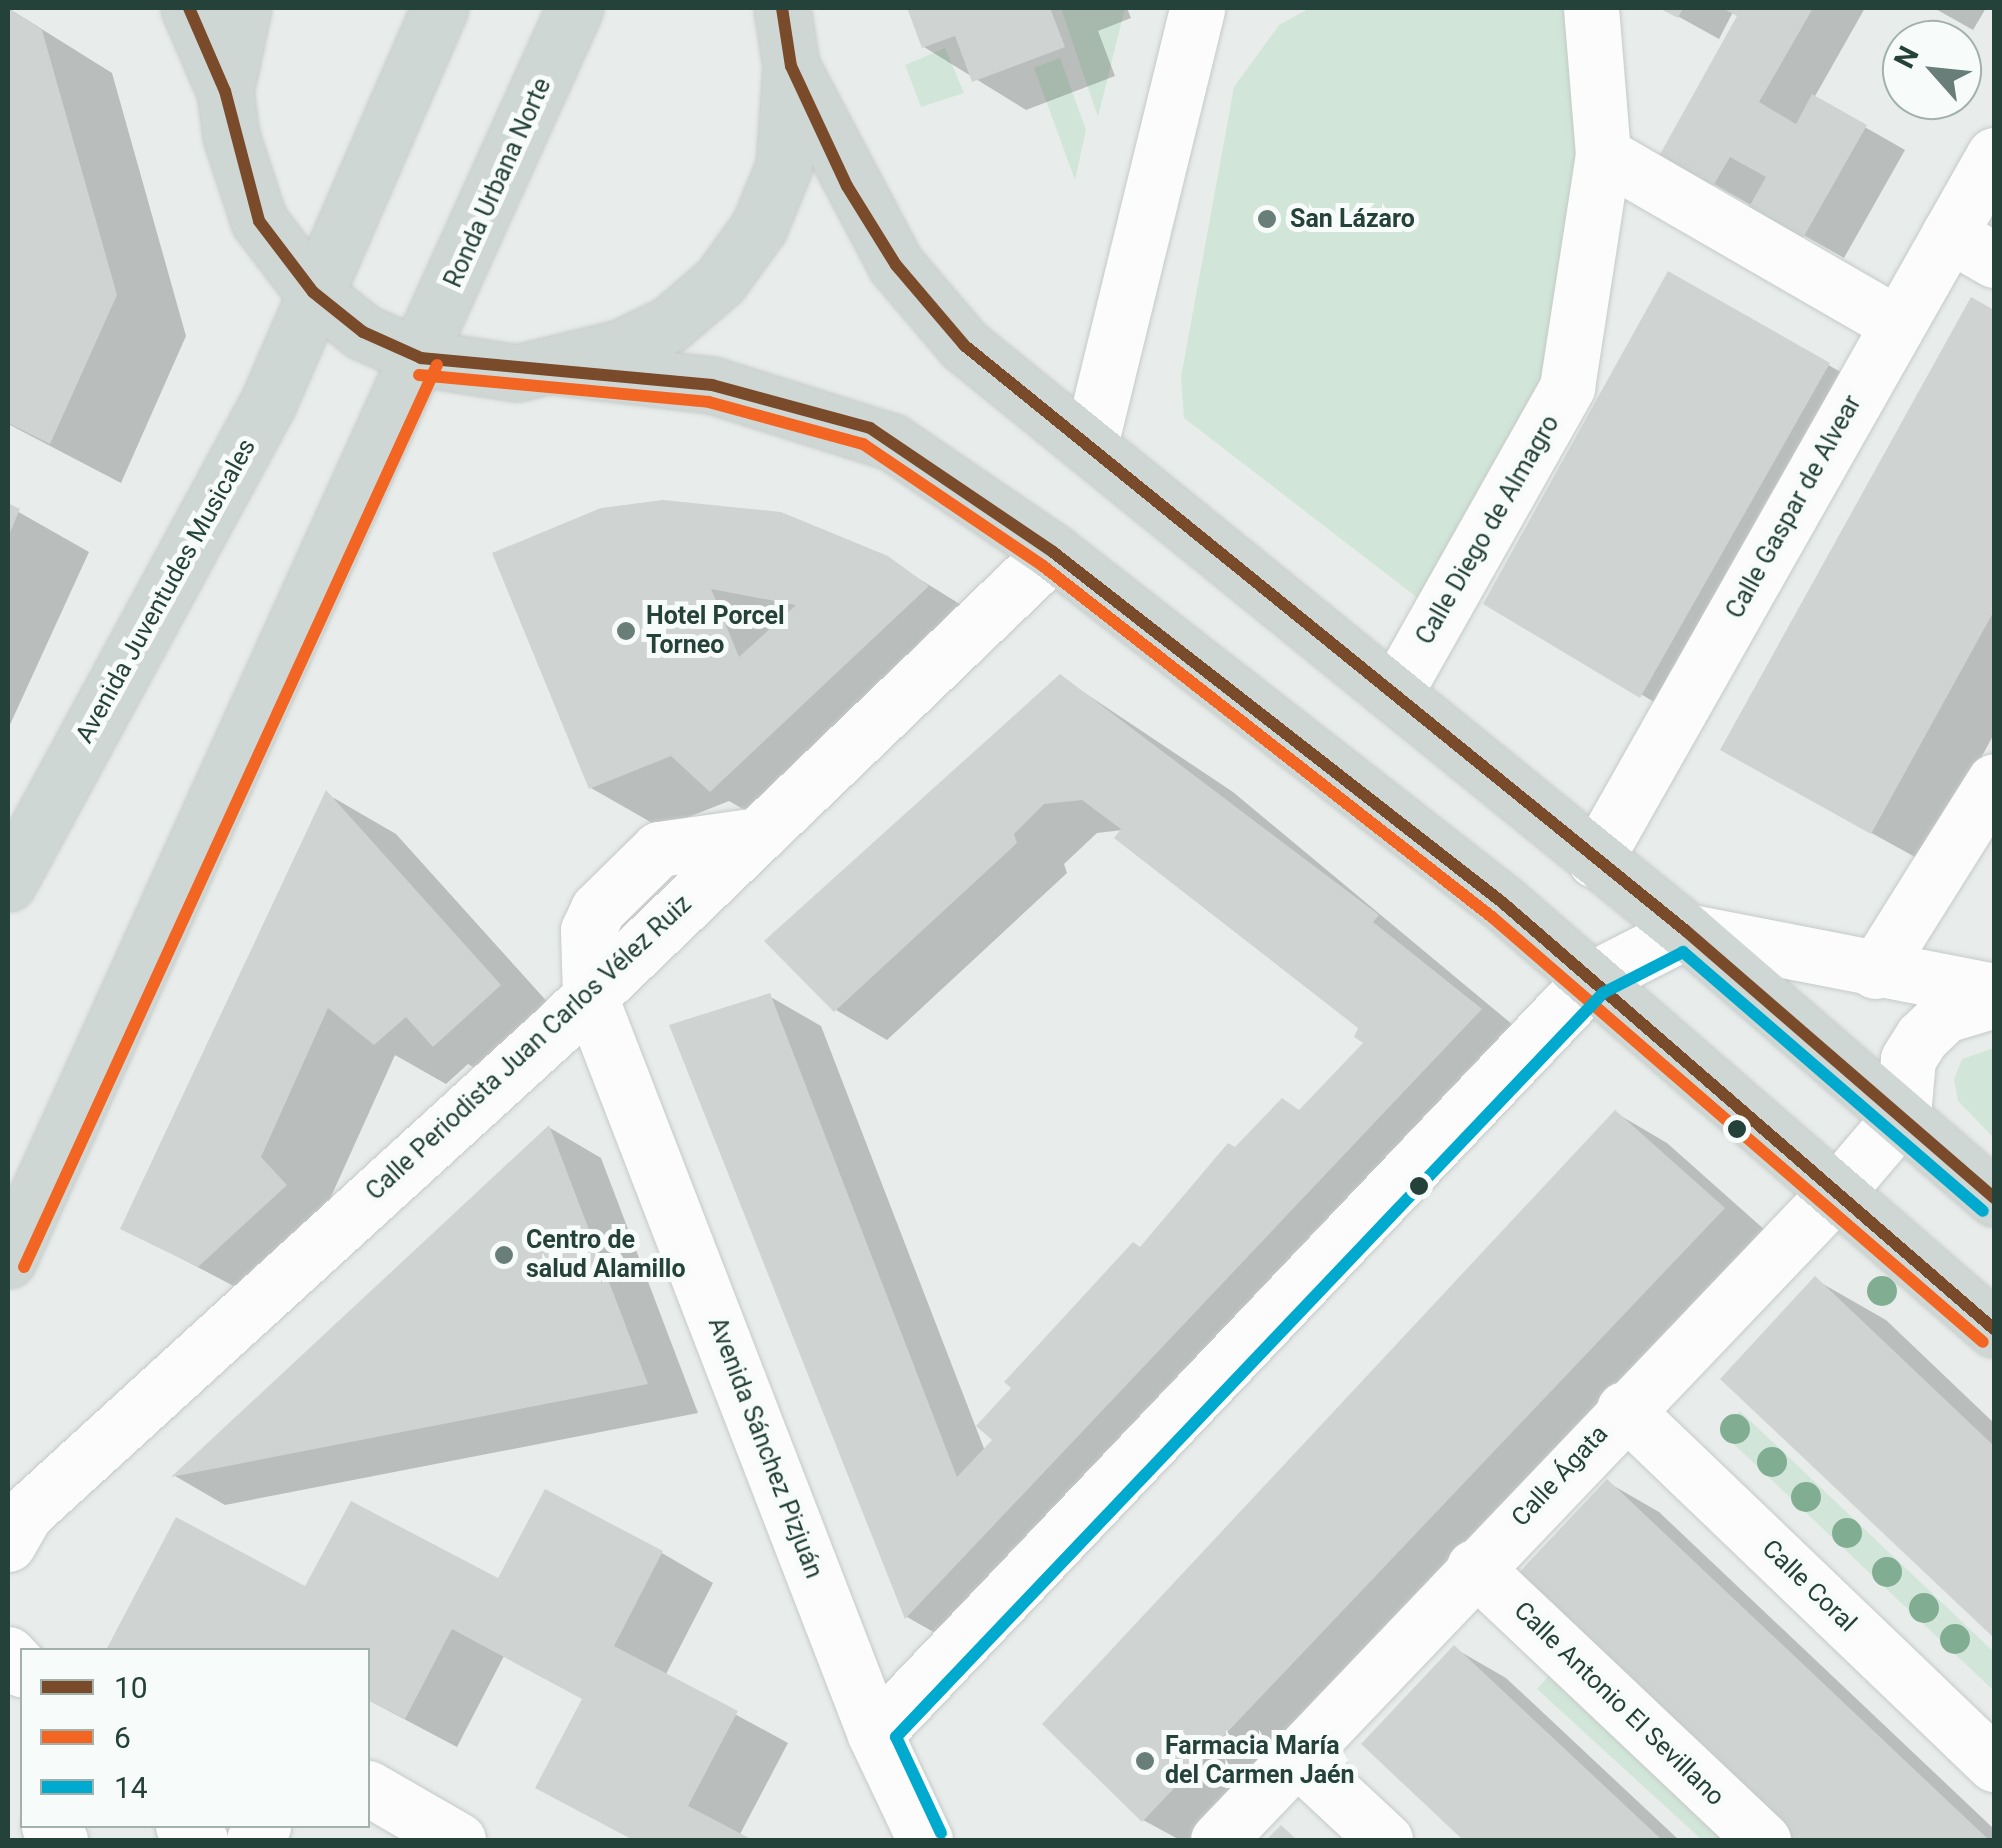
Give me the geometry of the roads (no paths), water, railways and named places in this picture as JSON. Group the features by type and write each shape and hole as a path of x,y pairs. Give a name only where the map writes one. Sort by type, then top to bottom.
{"main road":[{"path":"189,8 225,91 259,220 312,292 364,332 422,358 517,374 560,368 670,324 720,281 759,227 784,166 791,66 782,8"},
{"path":"225,91 242,8"},
{"path":"312,292 440,8"},
{"name":"Ronda Urbana Norte","path":"422,358 575,8"},
{"path":"791,66 896,265 975,354 1091,441 1595,860 1686,931 1903,1114 1994,1198"},
{"name":"Avenida Juventudes Musicales","path":"8,883 268,403 312,292"},
{"path":"8,1260 422,358"},
{"path":"560,368 712,385 870,428 1053,552 1592,979 1839,1189 1994,1330"}],"street":[{"path":"1091,441 1197,8"},
{"name":"Calle Diego de Almagro","path":"1396,691 1567,388 1603,154 1591,8"},
{"path":"1603,154 1898,324"},
{"name":"Calle Gaspar de Alvear","path":"1595,860 1898,324 1972,247 1994,155"},
{"name":"Calle Periodista Juan Carlos Vélez Ruiz","path":"8,1544 26,1513 590,996 1053,552"},
{"path":"1875,971 1994,781"},
{"path":"874,1734 1592,979 1686,931 1875,971 1994,991"},
{"name":"Avenida Sánchez Pizjuán","path":"590,996 874,1734 925,1840"},
{"path":"1903,1114 1908,1059 1922,1036 1945,1016 1994,1000"},
{"name":"Calle Ágata","path":"1218,1840 1474,1566 1839,1189 1903,1114"},
{"name":"Calle Coral","path":"1624,1409 1994,1764"},
{"name":"Calle Antonio El Sevillano","path":"1474,1566 1763,1840"},
{"path":"1296,1757 1385,1840"},
{"path":"370,1789 458,1840"}],"place":[{"name":"San Lázaro","path":"1267,219"},
{"name":"Hotel Porcel Torneo","path":"626,631"},
{"name":"Centro de salud Alamillo","path":"504,1255"},
{"name":"Farmacia María del Carmen Jaén","path":"1145,1761"}]}
